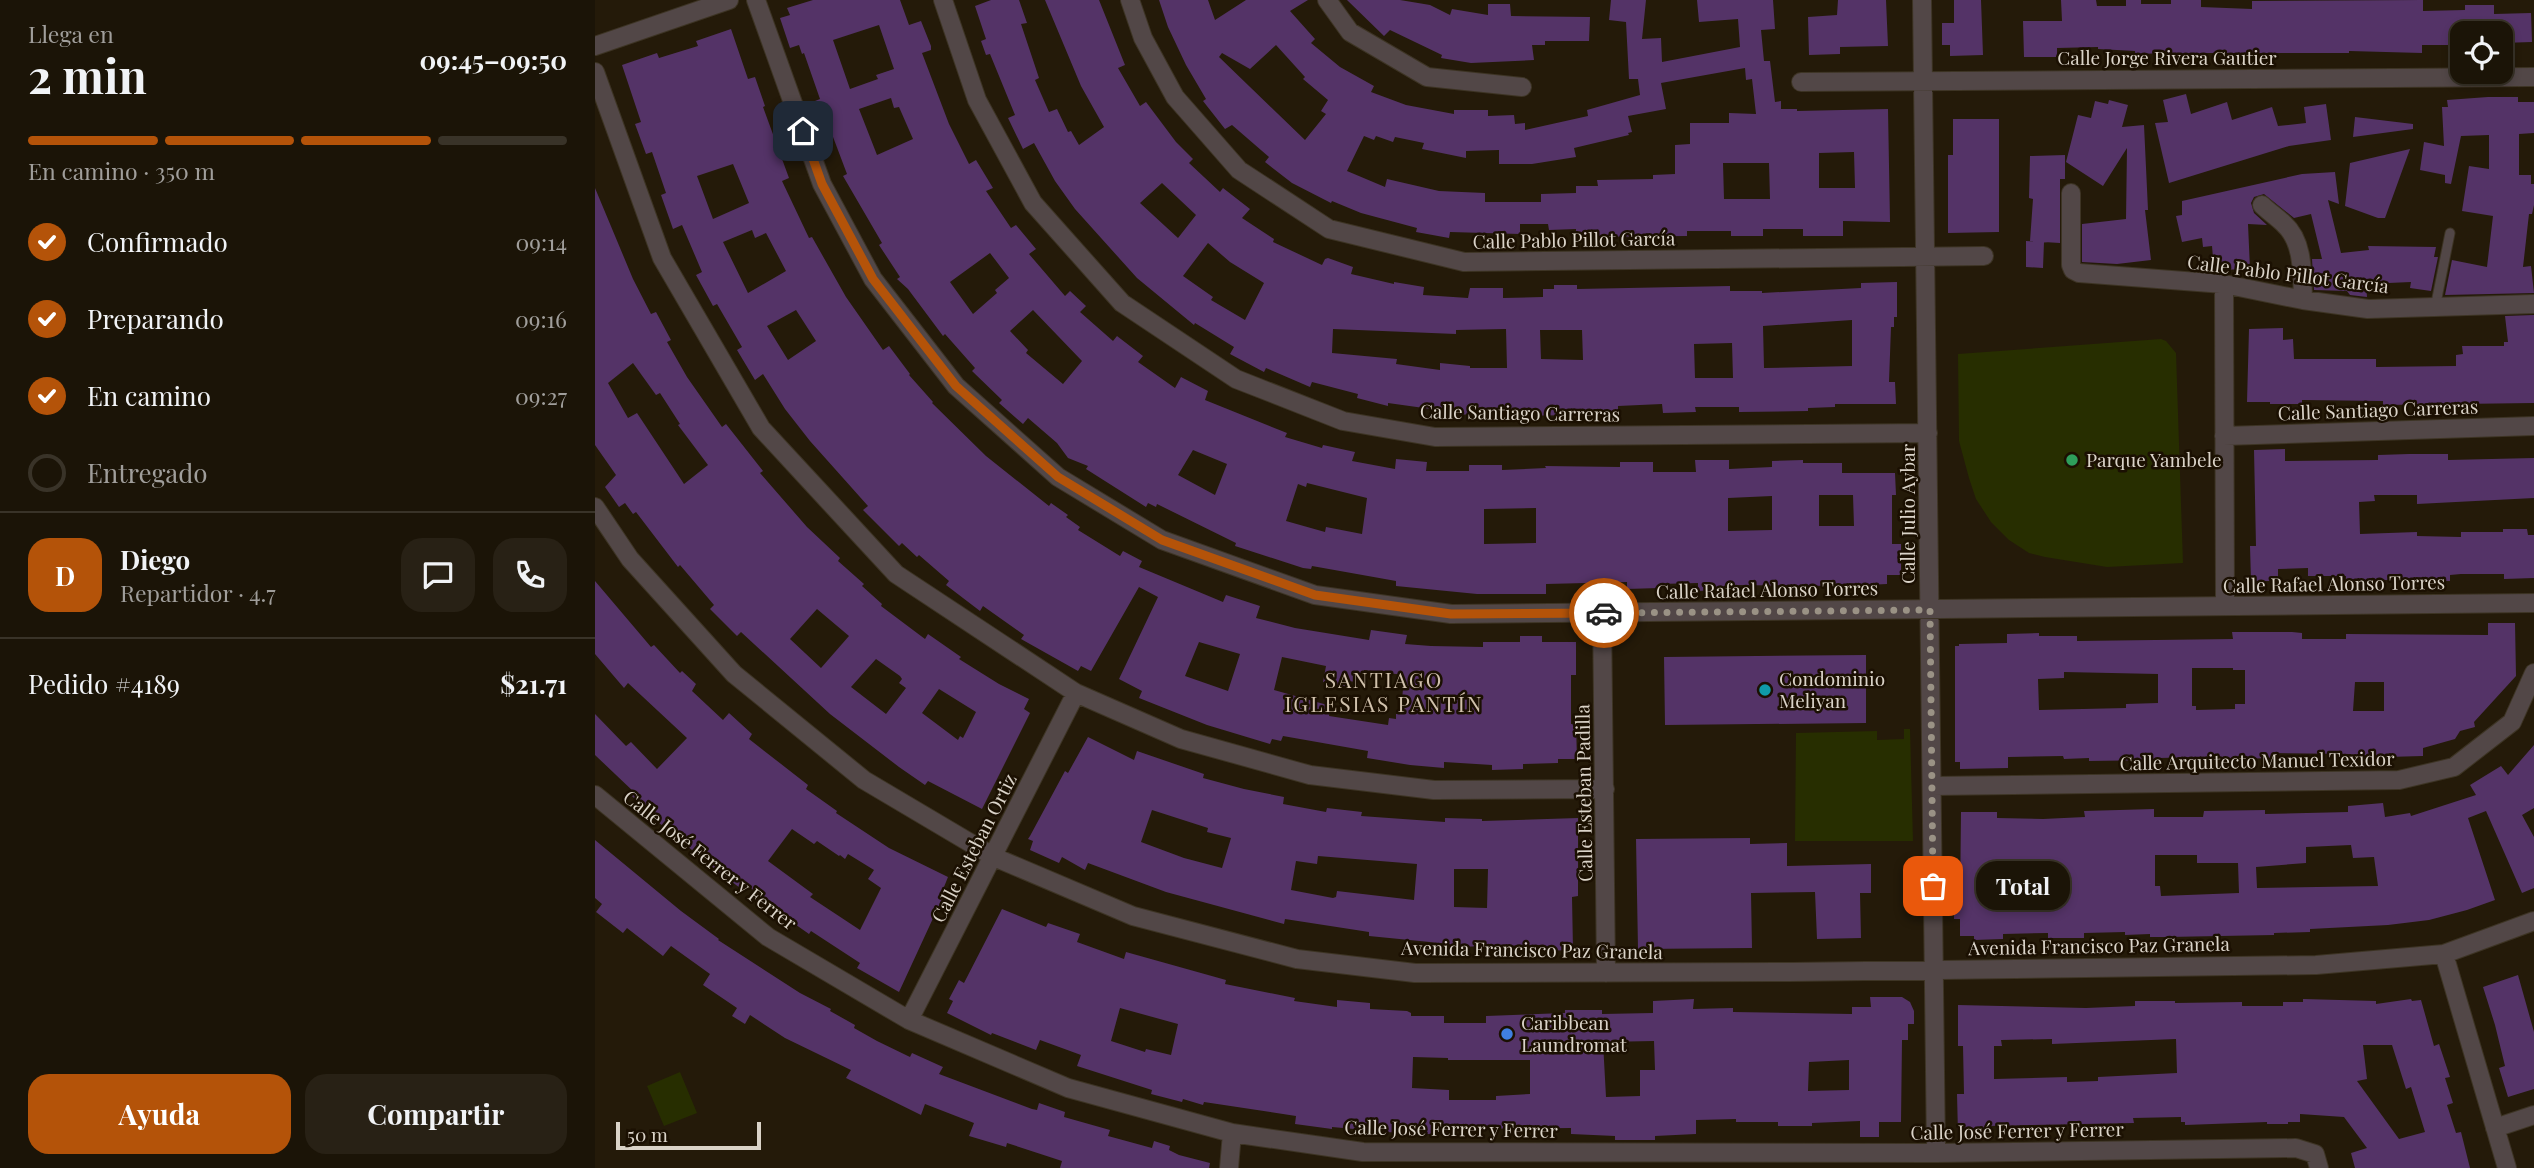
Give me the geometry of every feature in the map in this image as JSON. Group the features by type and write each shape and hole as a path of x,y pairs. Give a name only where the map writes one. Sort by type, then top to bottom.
{"street":[{"path":"595,46 729,0"},
{"name":"Calle Rafael Alonso Torres","path":"756,0 822,184 873,279 956,386 1058,477 1162,540 1315,595 1451,614 2534,603"},
{"name":"Calle Santiago Carreras","path":"943,0 977,100 1033,203 1122,303 1236,379 1343,421 1435,437 1928,433"},
{"name":"Calle Pablo Pillot García","path":"1130,0 1143,38 1175,97 1238,170 1329,229 1464,262 1984,256"},
{"path":"1327,0 1350,32 1427,77 1522,87"},
{"name":"Calle Julio Aybar","path":"1922,0 1936,1153"},
{"path":"595,72 662,258 761,428 896,574 1076,693 1181,739 1310,775 1434,790 1605,789"},
{"name":"Calle Jorge Rivera Gautier","path":"1801,82 2534,77"},
{"name":"Calle Pablo Pillot García","path":"2071,193 2071,265 2073,270 2079,272 2224,284 2303,300 2368,309 2534,304"},
{"path":"2262,205 2285,225 2301,253 2303,300"},
{"path":"2224,284 2225,606"},
{"name":"Calle Santiago Carreras","path":"2224,436 2534,426"},
{"name":"Avenida Francisco Paz Granela","path":"595,507 630,559 734,674 864,780 994,858 1133,916 1297,959 1415,973 2316,965 2444,954 2534,921"},
{"name":"Calle Esteban Padilla","path":"1602,613 1606,973"},
{"name":"Calle Arquitecto Manuel Texidor","path":"1932,786 2399,780 2454,767 2512,722 2534,673"},
{"name":"Calle Esteban Ortiz","path":"909,1020 1076,693"},
{"name":"Calle José Ferrer y Ferrer","path":"595,795 768,937 909,1020 1068,1088 1232,1133 1363,1152 1936,1153 2297,1149 2317,1161"},
{"path":"2444,954 2507,1168"},
{"path":"2495,1128 2534,1115"},
{"path":"1229,1168 1232,1133"}],"lane":[{"path":"2435,308 2450,233"}],"green space":[{"name":"Parque Yambele","path":"2161,339 2176,353 2183,563 2107,567 2029,553 2009,540 1991,522 1976,499 1969,478 1959,441 1958,354"},
{"path":"1904,729 1910,729 1913,841 1795,841 1796,733 1877,731 1877,740 1904,739"},
{"path":"680,1072 697,1113 664,1126 647,1086"}],"building":[{"path":"813,0 900,0 909,25 921,21 931,46 931,50 922,53 949,124 969,164 976,160 993,188 986,191 1011,228 1016,225 1036,249 1029,254 1065,296 1070,291 1086,306 1080,312 1113,341 1117,336 1143,356 1138,362 1175,388 1181,377 1208,391 1205,400 1287,433 1285,437 1322,448 1323,445 1355,452 1352,461 1395,469 1396,459 1427,462 1426,471 1469,471 1469,465 1502,465 1502,470 1546,468 1545,466 1620,467 1620,462 1653,462 1653,472 1696,472 1695,460 1729,460 1729,469 1772,467 1772,461 1803,460 1803,463 1842,463 1842,473 1895,473 1892,544 1901,544 1901,575 1887,575 1887,584 1847,586 1735,585 1734,589 1698,591 1698,583 1659,584 1659,588 1627,589 1627,582 1546,584 1546,594 1477,594 1396,586 1396,581 1312,566 1311,569 1303,568 1235,546 1236,543 1157,504 1156,507 1148,503 1146,507 1086,469 1088,466 1068,458 1057,443 1028,418 1023,424 999,403 1002,400 972,371 975,368 945,334 943,336 908,289 897,279 900,277 879,245 882,243 843,176 847,174 827,121 822,122 815,101 820,99 804,53 802,54 799,45 790,48 780,18 790,15 787,8","holes":["879,25 894,69 876,75 878,79 850,89 833,40","891,98 894,108 899,107 913,139 877,155 859,109","990,253 1009,278 995,290 997,293 973,314 950,282","1033,310 1082,361 1063,384 1026,353 1028,350 1010,331","1193,450 1227,464 1215,495 1178,475","1307,483 1367,498 1362,534 1326,527 1325,532 1286,521 1298,484 1306,487","1819,495 1853,495 1854,526 1819,526","1772,496 1772,530 1728,531 1728,498","1536,508 1536,543 1484,544 1484,509"]},
{"path":"991,0 1019,0 1027,23 1021,24 1039,78 1035,80 1049,112 1057,109 1068,132 1071,131 1079,145 1104,127 1081,86 1045,0 1099,0 1125,65 1118,68 1140,106 1146,102 1176,142 1193,159 1189,163 1220,192 1223,188 1250,209 1242,218 1274,239 1273,242 1322,265 1328,258 1353,267 1351,274 1394,284 1424,287 1423,295 1468,298 1470,288 1503,288 1503,298 1543,297 1543,289 1554,289 1554,285 1577,285 1577,289 1730,286 1730,291 1762,293 1861,288 1861,283 1897,282 1897,317 1894,317 1894,327 1891,327 1889,382 1895,382 1896,404 1835,404 1835,407 1808,408 1808,411 1739,412 1739,407 1695,407 1696,412 1663,413 1662,404 1618,406 1618,413 1582,415 1512,416 1512,412 1455,415 1431,413 1431,409 1388,403 1388,406 1357,398 1358,394 1312,382 1310,387 1266,368 1264,372 1230,354 1234,347 1195,323 1194,325 1137,278 1075,209 1055,181 1034,143 1023,149 1008,118 1015,115 990,54 986,55 981,41 986,39 975,6","holes":["1162,183 1196,215 1178,238 1140,203","1208,243 1230,262 1264,283 1245,320 1211,300 1213,297 1183,276","1852,320 1852,366 1764,368 1763,326","1333,329 1456,334 1456,330 1506,329 1507,368 1470,368 1440,363 1440,370 1396,364 1397,359 1332,353","1540,330 1582,330 1583,360 1541,359","1732,343 1733,378 1695,378 1694,344"]},
{"path":"1159,0 1208,0 1215,20 1246,0 1308,0 1290,11 1315,39 1311,43 1340,67 1374,86 1371,92 1406,105 1454,114 1454,110 1488,110 1488,116 1514,115 1515,124 1525,123 1525,130 1588,116 1587,110 1640,95 1638,79 1629,79 1626,22 1609,20 1611,0 1646,0 1642,39 1661,38 1662,62 1740,47 1738,19 1699,22 1697,0 1773,0 1775,29 1761,30 1764,61 1770,61 1775,102 1781,101 1781,109 1888,109 1890,222 1843,221 1843,236 1803,236 1803,229 1763,229 1763,236 1731,236 1731,231 1687,231 1687,236 1576,237 1576,229 1549,230 1548,224 1520,224 1520,234 1450,232 1449,238 1416,232 1417,228 1361,213 1332,201 1331,203 1292,183 1265,162 1269,157 1232,125 1225,129 1203,101 1206,99 1168,27","holes":["1276,45 1305,77 1303,79 1328,100 1321,111 1326,114 1305,140 1219,57 1222,53 1250,69","1745,68 1746,80 1752,79 1756,114 1729,113 1729,123 1690,123 1690,144 1675,145 1675,174 1653,175 1653,179 1597,180 1598,186 1576,186 1576,193 1541,194 1541,202 1485,202 1485,193 1439,191 1387,179 1385,187 1347,171 1364,136 1374,140 1376,136 1393,142 1395,137 1424,143 1422,149 1466,158 1466,151 1499,150 1499,164 1532,164 1576,157 1574,148 1629,135 1628,133 1632,132 1628,116 1666,109 1661,83","1854,152 1855,188 1819,188 1819,153","1723,163 1769,163 1770,199 1724,199"]},
{"path":"1347,0 1400,0 1430,5 1450,15 1452,9 1488,15 1488,4 1510,4 1511,16 1590,17 1589,41 1545,41 1545,45 1532,45 1534,60 1471,63 1441,58 1442,55 1390,30 1384,36"},
{"path":"1838,0 1886,0 1888,46 1840,47 1840,54 1809,55 1808,17 1837,15"},
{"path":"1954,0 1981,0 1983,55 1950,56 1950,45 1942,45 1942,23 1954,23"},
{"path":"2061,0 2096,0 2097,6 2126,6 2126,0 2141,0 2141,4 2171,4 2171,0 2201,0 2201,7 2252,9 2252,1 2423,0 2423,11 2465,10 2465,5 2494,5 2494,14 2531,13 2532,42 2513,43 2513,21 2450,21 2450,45 2422,45 2422,53 2349,51 2202,53 2171,56 2171,53 2135,54 2135,51 2098,47 2057,48 2057,57 2024,57 2023,21 2062,21"},
{"path":"731,29 748,79 755,77 789,178 782,181 809,238 812,237 846,297 883,350 889,346 932,403 986,456 1049,506 1051,503 1068,515 1066,517 1080,527 1078,530 1120,556 1123,551 1142,561 1139,567 1223,602 1226,595 1260,606 1256,618 1295,628 1369,640 1371,630 1407,635 1405,644 1431,646 1483,647 1483,642 1520,642 1520,636 1542,636 1542,642 1576,642 1576,675 1571,675 1571,724 1576,724 1577,759 1558,759 1558,763 1523,764 1523,769 1492,770 1492,765 1444,762 1444,768 1367,758 1368,751 1283,736 1281,741 1272,739 1270,744 1207,725 1139,698 1142,691 1119,679 1158,597 1139,587 1091,671 1081,666 1078,671 1021,639 1024,635 983,606 980,611 946,585 949,581 902,543 899,546 863,510 868,506 810,441 763,374 755,380 737,350 742,347 717,304 713,306 696,275 702,272 682,225 673,229 661,195 666,193 652,152 646,154 635,124 641,122 622,65 657,53 659,58 698,46 696,41","holes":["733,164 749,203 713,219 697,176","752,230 755,238 766,233 786,271 748,293 723,242","796,310 816,341 788,360 767,326","1199,642 1240,654 1228,691 1185,676","1282,657 1326,666 1323,682 1348,687 1349,681 1363,683 1364,670 1404,675 1401,714 1396,714 1396,719 1389,718 1388,725 1329,716 1331,706 1274,690"]},
{"path":"2186,94 2191,114 2227,102 2232,120 2272,107 2278,126 2306,123 2304,107 2326,104 2331,140 2289,146 2169,183 2155,123 2168,122 2163,100"},
{"path":"2518,97 2518,102 2534,102 2534,133 2519,134 2519,175 2531,175 2531,184 2534,184 2534,205 2532,214 2529,214 2523,267 2531,266 2534,293 2445,295 2452,260 2487,267 2493,216 2462,211 2469,166 2489,169 2489,135 2461,136 2451,184 2445,183 2445,175 2420,170 2424,142 2444,146 2442,107 2448,107 2447,100"},
{"path":"2109,100 2128,105 2122,127 2144,125 2148,210 2145,210 2151,260 2117,264 2082,262 2082,224 2126,219 2127,148 2103,186 2066,162 2078,115 2091,118 2095,101 2108,104"},
{"path":"2355,117 2413,124 2413,129 2353,137"},
{"path":"1953,119 1999,119 1999,232 1948,233 1948,155 1953,155"},
{"path":"2410,149 2385,218 2345,206 2350,163"},
{"path":"2065,155 2065,179 2060,179 2060,243 2030,241 2033,199 2029,198 2030,156"},
{"path":"2335,172 2339,204 2328,200 2341,253 2369,250 2368,246 2436,247 2434,257 2438,257 2431,291 2410,288 2411,282 2366,284 2367,297 2350,295 2347,291 2314,290 2312,259 2322,259 2311,214 2294,218 2264,194 2254,197 2251,203 2254,213 2267,225 2248,224 2250,269 2214,270 2212,246 2203,247 2202,238 2182,242 2176,216 2182,215 2182,201 2302,174"},
{"path":"595,188 633,279 651,314 656,312 671,340 667,342 687,377 722,427 726,424 763,471 760,473 807,527 840,558 838,561 864,584 862,586 882,604 881,606 925,639 928,634 961,657 959,659 1029,699 1024,709 1030,713 982,809 928,781 925,785 899,767 830,714 741,632 737,636 710,609 714,605 680,565 678,567 636,512 633,514 625,503 619,507 605,487 616,475 595,445","holes":["633,363 656,395 660,393 680,424 678,425 708,465 684,484 637,413 628,418 608,383","817,609 849,636 821,668 790,639","876,659 900,676 902,679 899,683 906,688 886,714 851,687","939,689 976,712 963,738 960,736 958,740 922,713"]},
{"path":"2026,241 2044,242 2043,268 2026,267"},
{"path":"2534,315 2534,403 2383,405 2383,401 2302,400 2302,404 2247,402 2249,329 2283,328 2283,340 2293,339 2294,359 2376,359 2376,367 2456,366 2456,355 2463,354 2462,346 2504,346 2504,342 2508,342 2505,316"},
{"path":"2285,449 2285,461 2378,460 2378,455 2409,454 2448,454 2448,460 2534,458 2534,498 2417,504 2417,495 2374,495 2375,501 2359,502 2360,534 2417,532 2417,536 2461,537 2461,532 2527,529 2528,535 2534,535 2534,578 2504,579 2504,574 2461,574 2450,575 2450,581 2381,580 2370,581 2370,585 2346,585 2346,576 2308,576 2308,568 2278,569 2278,581 2251,581 2250,546 2256,546 2254,450"},
{"path":"595,581 651,647 654,645 680,673 682,671 696,684 692,691 723,720 729,713 752,734 749,739 808,785 806,789 837,811 836,813 889,848 948,877 944,887 947,888 899,992 857,968 860,963 811,931 809,934 748,886 744,891 715,869 658,822 632,796 635,793 595,755 595,714 626,746 631,742 657,769 687,738 628,683 624,688 595,654","holes":["792,829 814,844 817,841 845,859 848,854 874,870 868,879 881,888 860,930 810,897 813,894 768,861"]},
{"path":"2488,623 2515,623 2516,676 2474,722 2475,727 2460,731 2455,739 2423,748 2423,756 2351,758 2351,754 2272,753 2272,758 2201,760 2201,757 2089,761 2089,758 2064,759 2063,756 2008,757 2008,768 1960,769 1960,762 1955,762 1955,646 1959,644 2007,643 2007,634 2039,633 2039,636 2077,636 2077,641 2233,639 2232,632 2302,633 2302,639 2346,639 2346,634 2488,635","holes":["2192,668 2245,670 2245,704 2235,704 2235,709 2196,710 2196,706 2192,706","2064,672 2158,674 2158,703 2126,704 2126,708 2039,710 2038,679 2064,678","2355,682 2384,682 2384,711 2353,711"]},
{"name":"Condominio Meliyan","path":"1866,655 1866,723 1665,725 1664,657"},
{"path":"1088,737 1134,760 1137,751 1204,774 1203,778 1284,797 1283,804 1326,812 1327,808 1362,812 1361,816 1445,822 1445,818 1482,821 1578,818 1578,896 1572,897 1573,950 1541,951 1541,945 1450,947 1450,944 1369,936 1369,932 1285,919 1284,924 1166,892 1088,863 1085,870 1062,857 1059,863 1030,850 1033,841 1028,839 1065,771 1068,773","holes":["1152,810 1208,828 1207,832 1231,838 1222,868 1141,842","1318,856 1417,864 1414,900 1337,891 1336,897 1333,898 1291,890 1296,861 1317,864","1454,869 1488,869 1487,908 1454,907"]},
{"path":"2534,745 2534,808 2522,815 2534,837 2534,888 2522,893 2486,811 2468,818 2495,900 2429,920 2310,929 2310,932 2274,935 2150,937 2150,934 2125,935 2125,932 2084,933 2084,938 2048,938 2048,933 2003,934 2003,939 1974,940 1974,936 1960,936 1960,919 1954,919 1954,904 1960,904 1961,812 1997,812 1997,818 2043,819 2085,817 2084,811 2154,809 2154,817 2203,817 2204,811 2265,810 2265,814 2348,812 2348,806 2383,803 2385,817 2410,813 2411,816 2476,795 2470,785 2501,766 2508,775","holes":["2351,845 2353,858 2374,857 2378,886 2257,888 2256,867 2306,863 2306,847","2155,855 2197,855 2197,863 2238,863 2239,893 2161,896 2160,886 2155,886"]},
{"path":"1750,838 1750,844 1787,843 1787,866 1871,864 1871,893 1860,893 1861,938 1817,939 1815,892 1751,893 1752,948 1638,949 1636,839"},
{"path":"595,840 718,940 800,993 831,1009 830,1011 855,1025 854,1028 877,1041 910,1057 912,1053 943,1067 939,1074 1032,1109 1037,1110 1039,1103 1065,1112 1064,1117 1110,1130 1108,1136 1152,1148 1154,1141 1170,1146 1169,1150 1179,1155 1210,1163 1209,1168 1060,1168 1062,1161 1007,1143 1006,1147 969,1136 974,1123 925,1104 921,1115 846,1078 851,1070 785,1038 750,1015 745,1024 732,1016 737,1008 703,985 710,974 671,946 663,956 627,928 623,933 596,912 602,904 595,898"},
{"path":"1002,909 1046,927 1048,923 1080,934 1077,942 1124,959 1126,952 1226,980 1225,984 1295,998 1294,1001 1337,1007 1337,1000 1370,1003 1370,1009 1407,1011 1411,1016 1444,1016 1444,1023 1486,1023 1486,1016 1565,1013 1565,1010 1602,1010 1602,1014 1653,1013 1653,1001 1694,999 1693,1009 1733,1008 1733,1012 1852,1014 1852,1007 1871,1007 1870,997 1902,997 1910,1002 1914,1011 1914,1024 1908,1024 1908,1040 1902,1040 1901,1122 1879,1122 1879,1137 1860,1137 1860,1121 1778,1126 1778,1122 1736,1122 1736,1119 1696,1120 1696,1134 1655,1136 1655,1140 1615,1140 1615,1136 1571,1134 1571,1128 1448,1129 1448,1134 1410,1134 1295,1124 1296,1116 1204,1102 1203,1105 1183,1099 1182,1102 1151,1094 1152,1090 1077,1066 1081,1055 1040,1040 1036,1050 992,1033 991,1035 947,1013 953,1001 949,999 959,980 964,983","holes":["1120,1008 1178,1024 1171,1055 1146,1049 1145,1052 1111,1041","1654,1041 1655,1070 1640,1070 1640,1096 1606,1097 1603,1042","1413,1057 1448,1060 1530,1060 1530,1094 1496,1096 1496,1100 1449,1100 1449,1090 1412,1088","1849,1060 1849,1090 1808,1091 1809,1062"]},
{"path":"2518,975 2534,1032 2534,1089 2508,1097 2499,1068 2505,1066 2483,987"},
{"path":"2303,999 2376,1001 2376,1004 2421,1000 2434,1046 2439,1044 2450,1077 2445,1078 2453,1103 2447,1105 2456,1133 2461,1132 2470,1168 2355,1168 2351,1153 2367,1148 2344,1117 2300,1114 2300,1122 2288,1124 2267,1122 2185,1125 2185,1122 2181,1122 2181,1117 2133,1118 2134,1123 1988,1126 1989,1133 1958,1134 1957,1094 1964,1094 1963,1046 1958,1046 1958,1005 2086,1008 2135,1006 2135,1001 2242,1002 2242,1006 2283,1006 2283,1002 2303,1002","holes":["2052,1039 2052,1044 2176,1039 2177,1073 2098,1077 2098,1081 2067,1082 2067,1077 1994,1079 1994,1046 2002,1046 2001,1040","2363,1045 2392,1045 2406,1089 2411,1087 2425,1132 2399,1139 2357,1081 2367,1079"]}],"way so far":[{"path":"1604,613 1930,610 1933,886"}],"place":[{"name":"Parque Yambele","path":"2072,460"},
{"name":"Condominio Meliyan","path":"1765,690"},
{"name":"Total","path":"1933,886"},
{"name":"Caribbean Laundromat","path":"1507,1034"}],"district":[{"name":"SANTIAGO IGLESIAS PANTÍN","path":"1384,693"}],"route":[{"path":"803,131 822,184 873,279 956,386 1058,477 1162,540 1315,595 1451,614 1604,613"}]}
